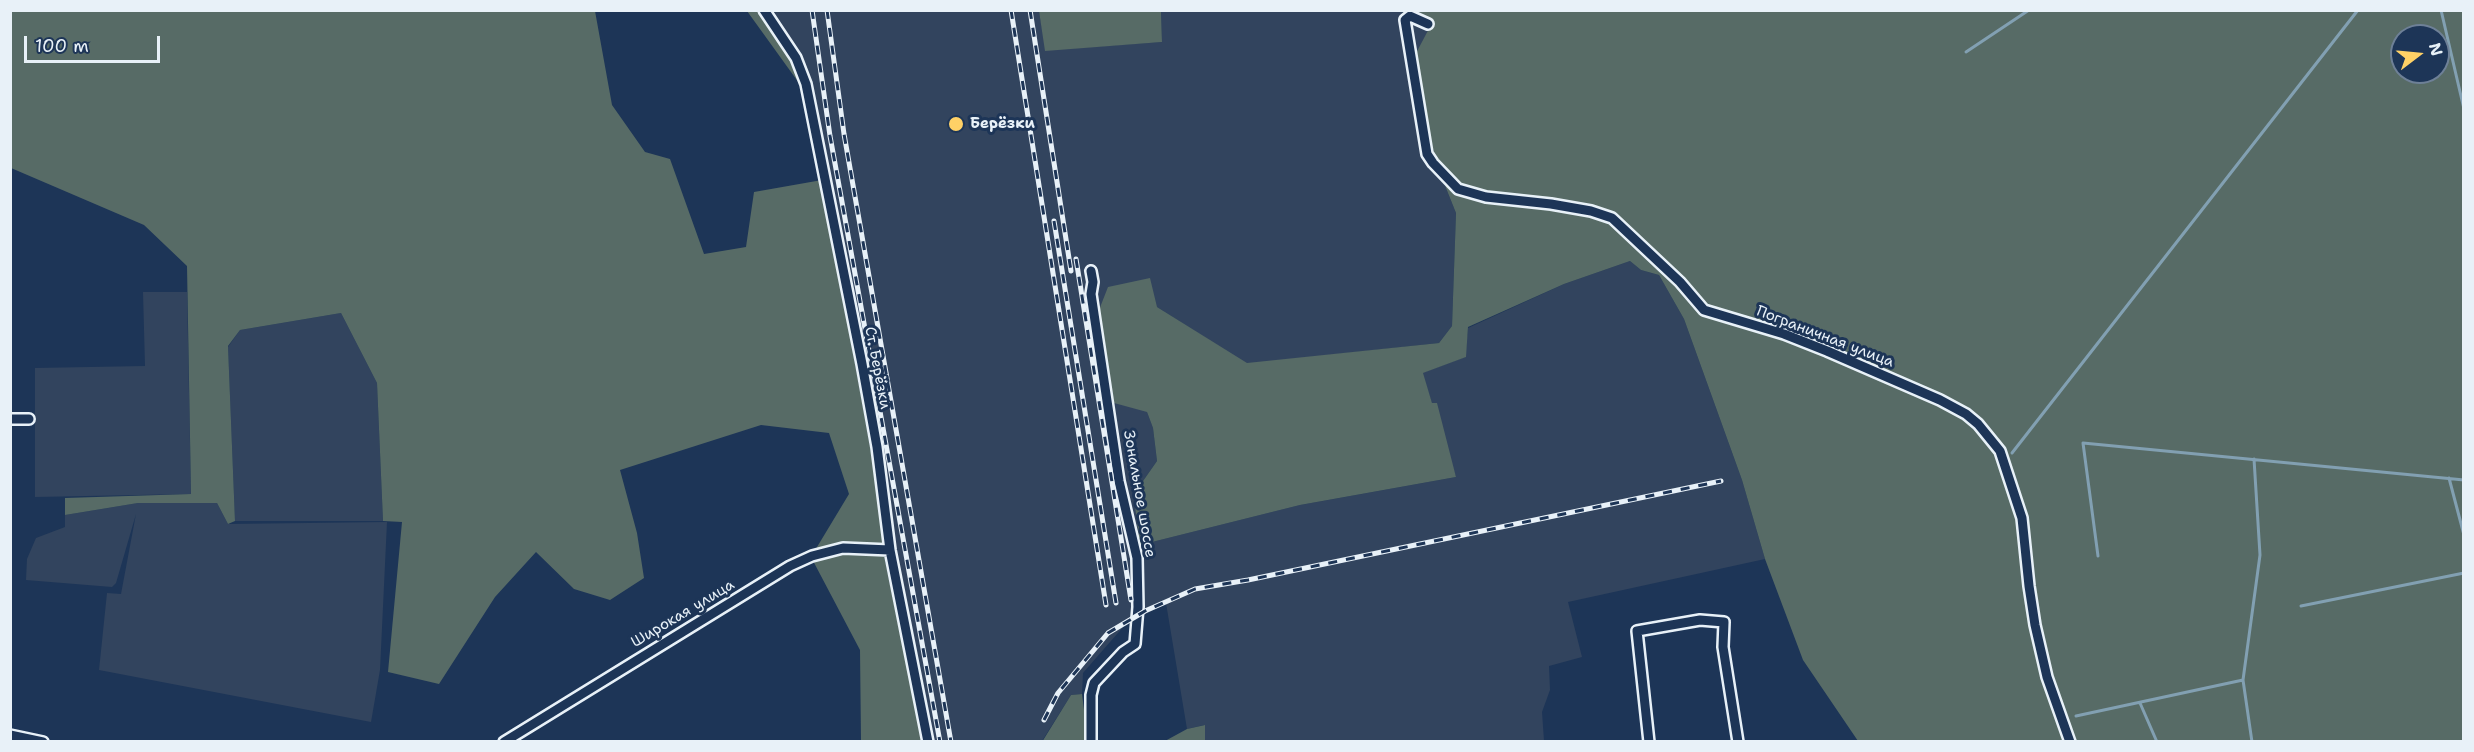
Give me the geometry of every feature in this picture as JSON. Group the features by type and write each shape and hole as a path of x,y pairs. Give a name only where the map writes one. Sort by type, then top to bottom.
{"street":[{"name":"Ст. Берёзки","path":"764,10 796,58 806,84 875,436 890,550 928,741"},
{"name":"Пограничная улица","path":"1428,24 1410,16 1405,20 1427,154 1458,189 1486,197 1591,211 1612,218 1680,282 1704,310 1784,334 1827,351 1940,400 1966,414 1978,424 2000,451 2022,518 2035,625 2047,677 2070,741"},
{"name":"Зональное шоссе","path":"1090,271 1118,470 1137,558 1138,607 1135,644 1122,652 1094,683 1091,695 1091,741"},
{"path":"10,418 29,419"},
{"name":"Широкая улица","path":"504,741 790,566 812,556 843,548 890,550"},
{"path":"1649,741 1637,631 1700,620 1724,622 1723,647 1738,741"},
{"path":"10,735 43,741"}],"shaded area":[{"path":"1403,10 1403,13 1432,23 1436,163 1456,213 1452,326 1439,343 1247,364 1157,307 1147,412 1153,428 1157,461 1143,481 1140,545 1300,505 1456,477 1422,373 1465,357 1468,328 1564,284 1630,261 1641,270 1659,275 1684,319 1742,480 1765,559 1568,602 1582,657 1549,666 1550,690 1542,712 1544,741 1205,741 1204,725 1187,729 1166,603 1125,625 1083,673 1082,694 1071,695 1042,741 922,741 885,560 875,474 804,90 760,11 1039,11 1046,50 1162,42 1161,11"},
{"path":"143,292 187,292 191,494 35,497 35,368 145,366"},
{"path":"341,313 377,383 383,521 235,521 228,347 240,330"},
{"path":"138,503 217,503 228,524 387,522 380,670 371,722 99,670 107,593 121,594 136,514 116,583 112,587 26,580 27,559 36,538 65,527 65,515"}],"green space":[{"path":"10,11 595,11 612,105 645,152 670,159 704,254 746,247 754,192 822,180 875,474 885,560 922,741 861,741 860,650 811,557 849,494 829,433 761,425 620,470 637,533 644,578 610,600 574,589 536,552 495,597 439,684 388,672 402,522 383,521 377,383 341,313 240,330 228,346 235,521 228,524 217,503 138,503 65,515 65,498 191,494 187,266 144,225 11,168"},
{"path":"747,11 760,11 793,60 804,90"},
{"path":"1039,11 1161,11 1162,42 1045,51"},
{"path":"1403,11 2463,11 2463,741 1858,741 1803,660 1765,559 1742,480 1684,319 1659,275 1641,270 1630,261 1564,284 1468,327 1466,357 1423,373 1432,403 1437,403 1456,477 1300,505 1140,545 1135,506 1143,481 1157,461 1153,428 1147,412 1114,403 1099,310 1108,287 1150,278 1157,307 1247,363 1439,343 1452,326 1456,213 1436,163 1414,57 1432,23 1403,13"},
{"path":"1082,694 1088,741 1042,742 1071,695"},
{"path":"1205,725 1205,741 1165,741 1187,729"}],"waterway":[{"path":"1966,52 2029,10"},
{"path":"2012,453 2358,10"},
{"path":"2441,10 2464,109"},
{"path":"2098,556 2083,443 2464,480"},
{"path":"2252,742 2243,680 2260,555 2254,459"},
{"path":"2449,478 2464,535"},
{"path":"2301,606 2464,573"},
{"path":"2076,716 2243,680"},
{"path":"2140,703 2157,742"}],"railway":[{"path":"812,10 830,136 940,742"},
{"path":"827,10 844,134 951,742"},
{"path":"1011,10 1106,605"},
{"path":"1030,10 1071,271"},
{"path":"1054,221 1116,603"},
{"path":"1076,259 1131,600"},
{"path":"1044,720 1058,693 1108,633 1145,611 1195,589 1248,580 1721,481"}],"place":[{"name":"Берёзки","path":"956,124"}]}
